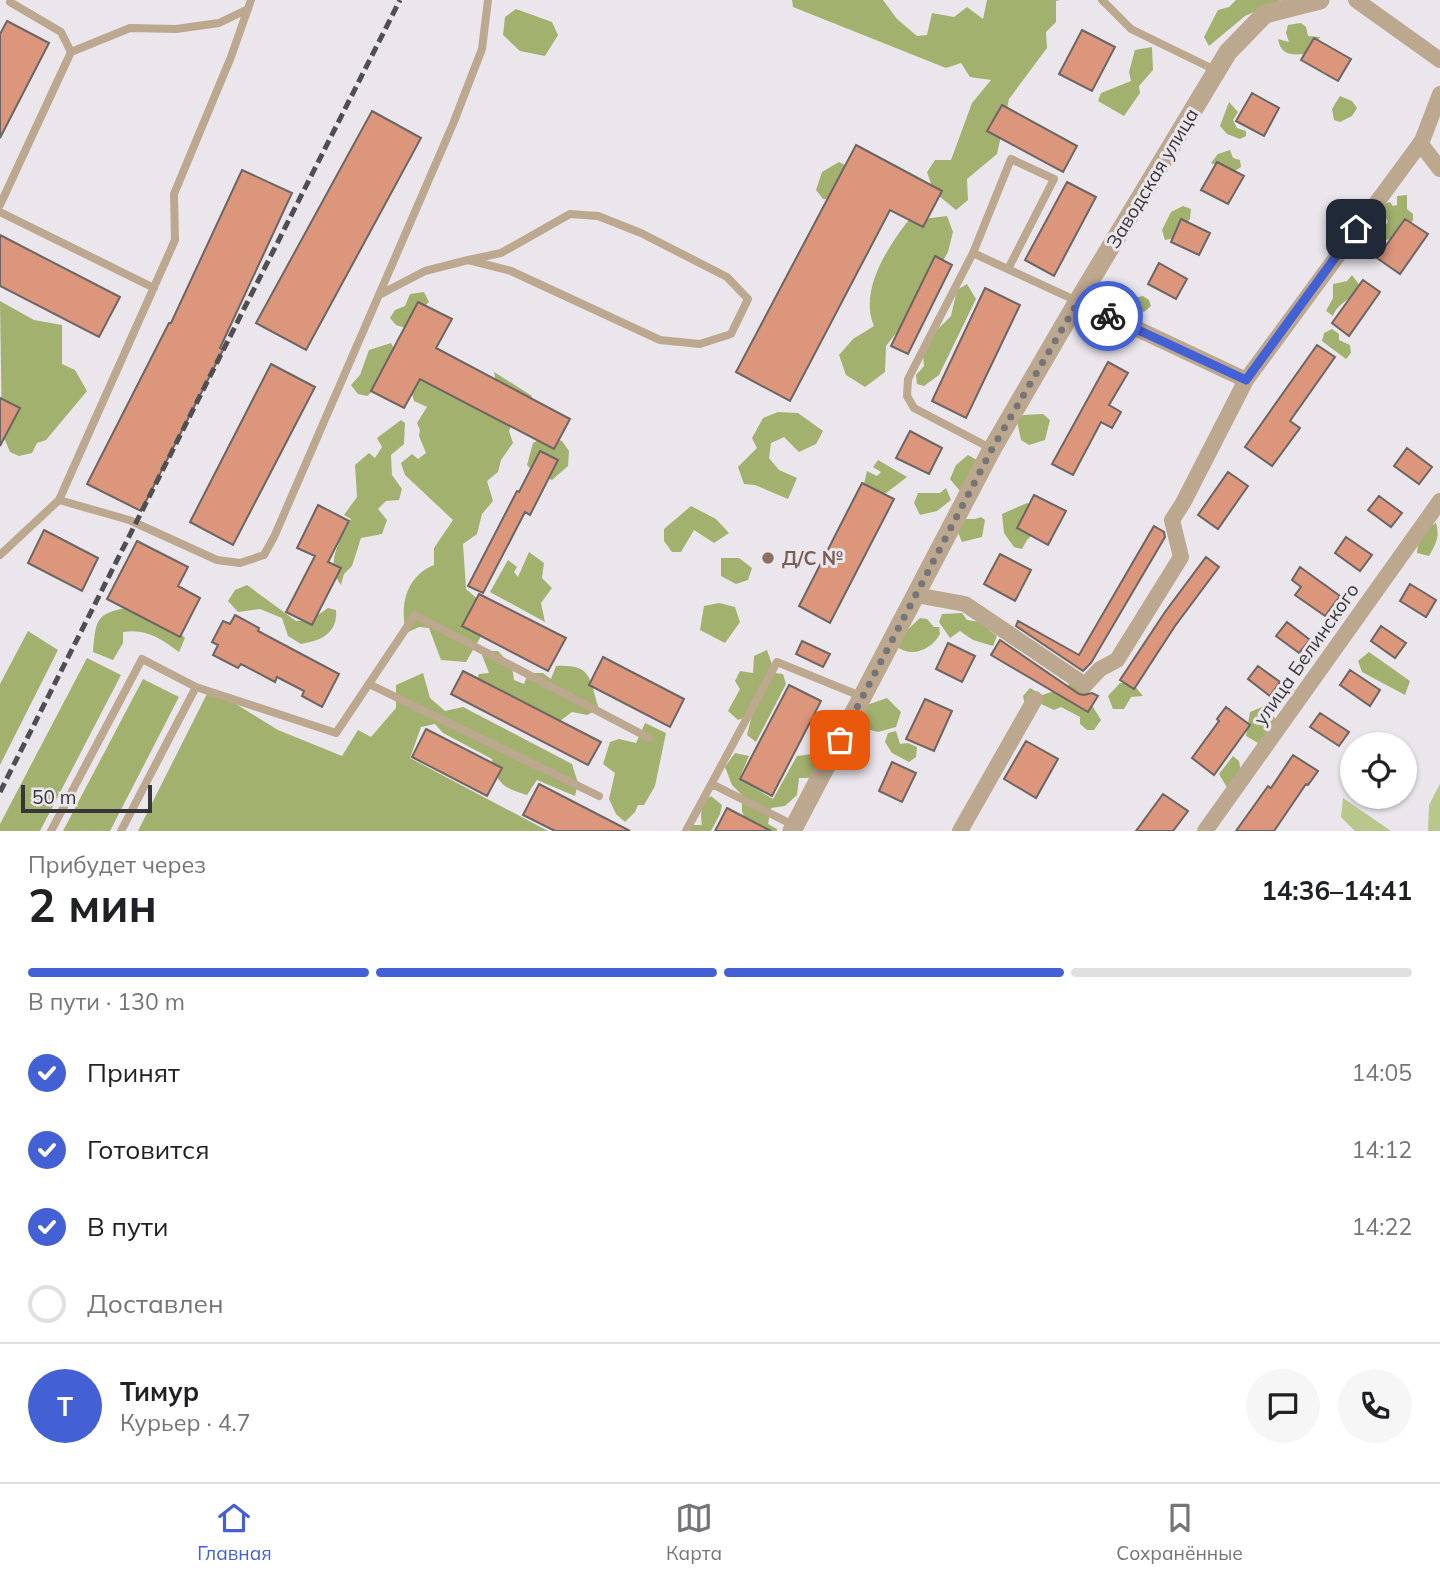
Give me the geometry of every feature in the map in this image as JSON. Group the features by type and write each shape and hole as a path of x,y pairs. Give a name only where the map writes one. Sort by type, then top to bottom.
{"street":[{"name":"Заводская улица","path":"794,828 992,449 1228,52 1265,14 1320,0"},
{"path":"1356,0 1440,60"},
{"path":"916,595 965,604 1085,685 1100,669 1117,660 1181,557 1172,520 1246,380 1420,144 1440,94"},
{"path":"1420,144 1440,169"},
{"path":"1078,302 1246,380"},
{"name":"улица Белинского","path":"1205,831 1440,501"},
{"path":"960,831 1035,699"}],"lane":[{"path":"59,500 129,520 217,560 240,563 264,555 280,524 453,124 482,49 488,0"},
{"path":"1102,0 1131,29 1217,71"},
{"path":"10,2 61,32 71,52"},
{"path":"0,205 71,52 130,28 176,29 219,23 249,4"},
{"path":"0,555 59,500 175,240 174,194 231,57 249,4"},
{"path":"992,449 914,408 907,396 908,379 973,253 1012,159 1054,179 1008,269"},
{"path":"0,212 154,288"},
{"path":"379,295 425,271 468,260 501,253 570,214 598,216 641,233 727,277 748,299 731,334 699,344 660,340 511,271 468,260"},
{"path":"973,253 1078,302"},
{"path":"51,831 142,659 196,687 336,733 415,615 649,738"},
{"path":"686,831 777,662 863,697"},
{"path":"369,684 598,796"},
{"path":"121,831 196,687"},
{"path":"712,783 794,828"}],"green space":[{"path":"792,0 883,0 897,19 917,36 927,35 932,13 954,17 967,7 983,19 987,0 1060,0 1056,1 1056,22 1046,32 1047,48 1009,99 997,154 967,179 968,200 956,210 934,192 927,172 935,160 951,160 972,103 991,80 970,77 961,63 946,68 793,7"},
{"path":"1236,0 1281,0 1245,16 1209,46 1204,37 1218,10 1229,7"},
{"path":"516,9 552,22 558,35 545,56 520,51 503,35 505,17"},
{"path":"1301,23 1306,27 1308,36 1320,37 1312,53 1290,54 1282,49 1278,39 1289,42 1286,33 1288,25"},
{"path":"1152,47 1153,70 1139,86 1140,93 1124,116 1098,101 1101,93 1131,81 1129,72 1135,50"},
{"path":"1340,96 1352,101 1357,108 1352,116 1340,122 1334,120 1332,109"},
{"path":"1229,102 1238,112 1233,120 1237,128 1246,131 1246,136 1240,139 1227,134 1220,126"},
{"path":"1230,150 1233,158 1240,160 1241,167 1232,173 1211,163 1218,154"},
{"path":"839,162 853,169 838,200 823,199 816,190 822,172"},
{"path":"1407,195 1407,209 1413,214 1413,221 1404,224 1399,236 1386,240 1375,256 1372,241 1388,222 1380,205 1390,202 1393,206 1397,205 1397,196"},
{"path":"1183,206 1191,209 1190,219 1176,238 1165,240 1162,230 1171,212"},
{"path":"947,216 953,232 948,252 916,308 886,346 885,372 865,387 846,375 839,355 853,339 874,326 870,299 884,257 908,221"},
{"path":"1352,275 1361,287 1333,316 1326,311 1333,298 1333,284 1347,281"},
{"path":"967,284 976,299 939,375 924,386 917,384 916,375 924,366 922,345 951,316 957,290"},
{"path":"1125,288 1134,298 1143,296 1149,300 1151,306 1144,312 1131,306 1127,316 1112,304 1113,293"},
{"path":"424,292 429,302 418,312 408,329 396,325 390,318 395,310 405,306 410,294"},
{"path":"0,301 34,320 62,325 62,364 75,370 87,391 46,440 37,443 32,453 19,456 10,452 2,433"},
{"path":"1332,329 1339,334 1339,340 1350,345 1351,353 1346,359 1322,341 1324,333"},
{"path":"391,343 396,353 377,387 367,396 358,394 351,385 360,375 369,350"},
{"path":"494,372 532,396 516,415 509,431 513,443 501,460 498,472 487,481 493,501 482,514 477,534 463,544 466,589 480,601 483,633 466,662 441,660 429,628 419,627 406,633 404,623 407,593 417,577 434,565 434,548 453,520 405,475 401,463 412,454 418,459 426,453 417,423 427,407 414,401 410,387 417,374 499,398"},
{"path":"778,412 798,413 823,431 816,444 799,452 784,437 771,443 769,458 779,470 797,478 788,499 755,485 744,484 738,467 757,448 752,438 763,418"},
{"path":"1043,414 1050,420 1045,440 1029,445 1021,440 1017,421 1023,415"},
{"path":"401,420 405,423 404,444 391,455 392,475 402,489 399,500 386,501 378,509 387,520 382,534 361,538 352,566 344,574 341,585 336,577 334,560 351,519 344,515 357,497 355,465 369,453 375,458 382,447 377,438"},
{"path":"547,435 562,441 569,451 568,466 552,480 536,474 527,465 533,443"},
{"path":"968,455 977,460 960,491 950,479 956,465"},
{"path":"878,460 907,477 881,497 863,488 867,471 877,476 881,472 873,467"},
{"path":"946,488 951,500 937,511 920,515 914,503 918,493 940,493"},
{"path":"1027,503 1035,509 1036,532 1022,549 1014,547 1004,533 1002,514"},
{"path":"691,506 716,519 729,533 714,543 694,530 681,552 672,552 664,541 664,529"},
{"path":"981,517 985,520 982,537 962,542 957,530 962,519"},
{"path":"1436,523 1437,540 1429,556 1417,553 1422,535"},
{"path":"529,552 544,563 542,578 552,588 541,603 545,622 490,592 508,560 517,567 514,572 518,577"},
{"path":"721,558 739,558 752,568 748,580 736,584 721,576"},
{"path":"247,585 296,621 311,620 328,608 336,610 334,625 321,638 301,644 288,636 282,618 260,609 238,612 228,601 235,590"},
{"path":"719,603 735,607 740,622 725,643 700,630 704,606"},
{"path":"134,606 173,626 185,638 179,652 153,636 132,631 123,632 123,643 113,660 93,652 95,630 101,618 112,611"},
{"path":"962,613 967,620 986,623 989,630 997,636 993,646 973,640 960,631 950,638 939,622 942,614"},
{"path":"920,618 927,619 934,627 939,627 940,634 932,644 915,652 908,652 896,646 902,635"},
{"path":"28,631 58,650 0,765 0,684"},
{"path":"767,650 775,673 783,674 786,684 756,742 747,735 752,715 738,720 728,711 740,689 735,681 740,671 753,673 754,656"},
{"path":"486,651 498,651 512,666 514,680 524,684 528,673 543,673 551,679 556,666 568,666 583,671 591,682 599,709 587,715 572,712 556,724 474,684 479,674 489,673 482,655"},
{"path":"1369,652 1410,681 1405,695 1362,672 1358,661"},
{"path":"87,658 121,675 40,831 0,831 0,824"},
{"path":"423,673 430,698 445,711 463,707 572,764 578,783 575,796 537,780 527,795 513,790 502,784 492,759 443,733 435,724 421,727 410,758 548,831 138,831 210,688 278,730 342,756 358,730 371,737 396,708 396,685"},
{"path":"143,679 179,697 110,831 63,831"},
{"path":"1075,680 1086,680 1091,690 1085,699 1090,702 1101,720 1094,730 1087,730 1080,724 1080,717 1061,707 1054,710 1041,704 1025,705 1023,696 1030,688 1042,695 1064,688"},
{"path":"1120,683 1133,684 1143,696 1131,697 1124,709 1113,709 1108,696"},
{"path":"887,698 901,712 896,727 878,732 863,728 861,707"},
{"path":"1262,707 1275,718 1273,730 1258,743 1246,736 1250,712"},
{"path":"645,723 666,733 655,786 644,805 638,805 625,822 616,814 609,799 615,773 603,764 610,742 619,739 636,743"},
{"path":"896,731 900,744 908,743 917,747 916,757 909,762 892,753 885,742 888,733"},
{"path":"735,753 749,756 739,779 773,799 797,756 820,753 820,769 809,778 799,778 797,795 785,806 771,808 768,824 777,831 748,831 749,827 742,812 742,795 732,785 725,767"},
{"path":"1233,756 1239,761 1241,772 1228,789 1219,774"},
{"path":"1440,784 1440,831 1428,831 1429,805"},
{"path":"711,796 722,805 711,831 683,831 685,825 702,825 702,809"},
{"path":"1342,809 1359,809 1391,831 1355,831 1341,817"}],"building":[{"path":"7,21 49,43 0,138 0,34"},
{"path":"1082,30 1115,47 1092,91 1059,74"},
{"path":"1314,38 1351,59 1338,81 1301,60"},
{"path":"1252,93 1279,108 1264,136 1236,121"},
{"path":"1002,105 1077,146 1063,172 987,131"},
{"path":"372,111 421,138 306,350 256,323"},
{"path":"856,145 942,191 923,227 890,210 790,401 736,372"},
{"path":"1217,162 1244,176 1228,204 1201,190"},
{"path":"242,170 292,193 220,348 223,350 141,511 87,484 171,323"},
{"path":"1067,182 1096,197 1054,276 1025,260"},
{"path":"1181,219 1210,233 1199,255 1171,242"},
{"path":"1405,219 1428,234 1400,274 1377,258"},
{"path":"0,235 120,297 99,337 0,286"},
{"path":"935,256 952,265 908,354 891,346"},
{"path":"1159,263 1187,279 1176,299 1148,284"},
{"path":"1363,280 1380,292 1349,336 1332,323"},
{"path":"985,288 1020,305 966,418 932,401"},
{"path":"418,302 452,319 436,348 570,419 554,449 420,379 404,408 371,391"},
{"path":"1317,345 1335,357 1290,421 1300,428 1272,466 1245,447"},
{"path":"1108,362 1128,373 1109,405 1121,412 1112,428 1101,422 1073,475 1052,464"},
{"path":"271,364 315,387 233,545 190,522"},
{"path":"0,398 20,408 0,446"},
{"path":"910,431 942,448 929,474 896,458"},
{"path":"1407,448 1432,467 1419,484 1394,466"},
{"path":"540,451 558,460 530,515 525,512 483,593 468,586"},
{"path":"1228,472 1248,486 1218,529 1198,515"},
{"path":"862,483 894,499 830,623 799,606"},
{"path":"1034,495 1066,511 1048,545 1017,528"},
{"path":"1379,496 1402,513 1391,527 1368,510"},
{"path":"318,505 349,521 328,562 341,568 312,625 286,612 315,556 297,548"},
{"path":"1154,526 1164,532 1165,537 1091,663 1083,671 1016,626 1018,621 1079,655"},
{"path":"44,530 98,558 82,591 28,563"},
{"path":"1346,537 1372,555 1360,571 1335,553"},
{"path":"137,541 188,567 178,586 200,598 180,637 107,599"},
{"path":"1000,554 1031,570 1015,601 984,584"},
{"path":"1206,557 1219,567 1175,626 1134,689 1120,680"},
{"path":"1300,567 1340,596 1325,616 1295,595 1301,587 1292,580"},
{"path":"1410,584 1436,600 1426,617 1400,601"},
{"path":"479,594 566,638 548,671 462,626"},
{"path":"235,615 259,628 258,631 339,674 322,707 302,696 304,691 277,677 275,682 241,664 238,668 213,655 218,645 212,642 223,621 230,624"},
{"path":"1287,622 1310,640 1299,653 1276,636"},
{"path":"1381,626 1406,643 1395,658 1371,641"},
{"path":"1000,640 1079,694 1092,693 1098,696 1088,712 991,655"},
{"path":"802,641 830,654 823,667 796,654"},
{"path":"948,643 975,656 962,682 936,669"},
{"path":"603,657 684,699 670,727 589,685"},
{"path":"1258,666 1280,682 1270,696 1248,679"},
{"path":"1350,670 1380,690 1370,706 1340,685"},
{"path":"463,671 601,742 588,765 451,694"},
{"path":"789,685 821,701 772,796 740,779"},
{"path":"925,699 952,711 934,751 906,739"},
{"path":"1226,707 1250,725 1214,775 1192,758"},
{"path":"1320,713 1349,732 1340,732 1339,746 1310,727"},
{"path":"426,729 502,768 487,796 412,757"},
{"path":"1026,741 1058,759 1036,798 1004,779"},
{"path":"1293,755 1318,771 1274,831 1236,831 1268,786 1271,788"},
{"path":"892,762 916,773 902,802 879,791"},
{"path":"539,784 630,831 555,831 523,815"},
{"path":"1163,794 1188,811 1173,831 1136,831"},
{"path":"727,808 771,831 715,831"}],"railway":[{"path":"0,792 400,0"}],"way so far":[{"path":"840,740 992,449 1078,302 1108,316"}],"place":[{"name":"Д/С №","path":"768,558"}],"route":[{"path":"1108,316 1246,380 1356,229"}]}
